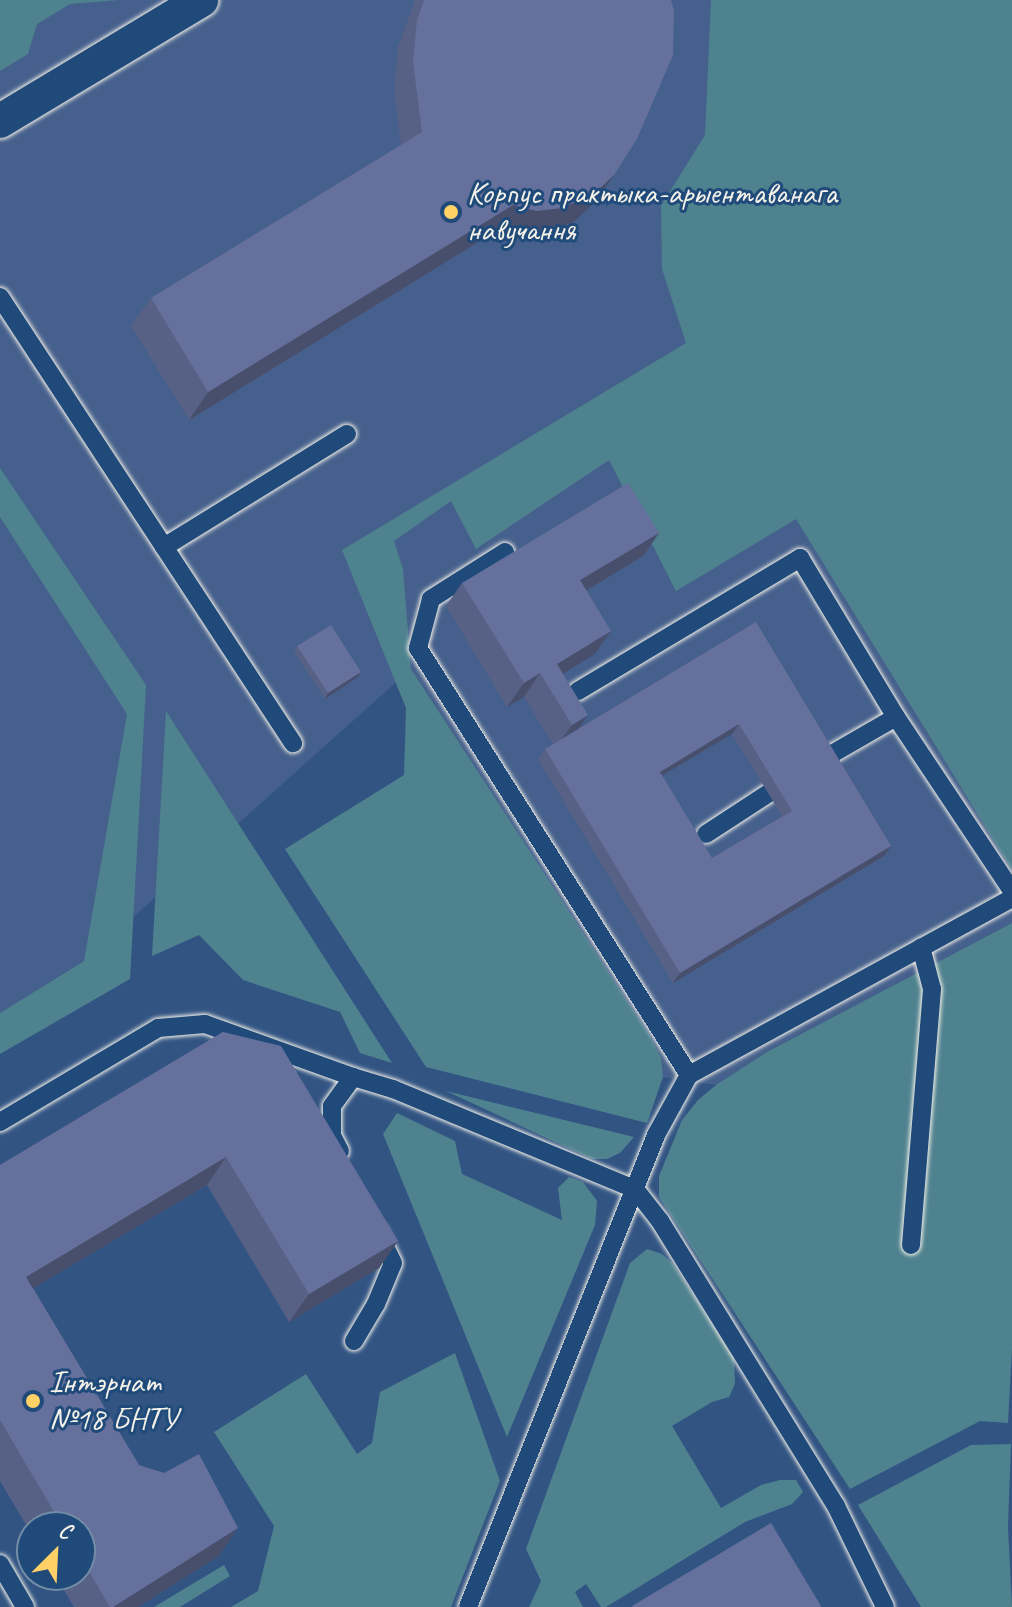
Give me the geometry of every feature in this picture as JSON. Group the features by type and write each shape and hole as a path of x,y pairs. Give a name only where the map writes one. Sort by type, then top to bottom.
{"street":[{"path":"0,121 189,3"}],"lane":[{"path":"0,297 293,743"},
{"path":"164,547 347,434"},
{"path":"505,552 431,599 418,648 689,1075"},
{"path":"578,691 800,558 896,717 1012,891"},
{"path":"825,758 896,717"},
{"path":"706,834 769,793"},
{"path":"468,1607 656,1135 689,1075 1012,898"},
{"path":"911,1245 932,989 921,947"},
{"path":"0,1122 158,1028 205,1024 393,1089 635,1189 660,1221 836,1506 885,1607"},
{"path":"346,1164 332,1135 332,1106 353,1077"},
{"path":"354,1341 376,1304 393,1263 372,1221"},
{"path":"0,1564 25,1607"}],"shaded area":[{"path":"0,0 897,0 1012,486 1012,923 765,1053 716,1085 663,1077 660,1058 411,669 84,961 0,1013"}],"green space":[{"path":"0,0 119,0 70,4 37,24 28,54 0,71"},
{"path":"711,0 1012,0 1012,870 796,519 676,591 609,460 476,549 451,501 394,541 403,569 411,669 650,1036 661,1058 663,1077 647,1123 426,1067 285,849 404,775 406,708 342,550 686,343 662,269 661,206 705,135"},
{"path":"0,468 146,685 130,979 0,1054 0,1013 84,961 127,714 0,517"},
{"path":"166,711 392,1063 360,1053 340,1012 243,980 199,935 152,956"},
{"path":"1012,923 1012,1348 1008,1423 980,1421 850,1489 659,1197 659,1176 682,1120 698,1100 716,1085 765,1053"},
{"path":"446,1091 634,1137 620,1153 607,1159 592,1159"},
{"path":"397,1113 455,1141 462,1174 562,1220 558,1188 569,1177 583,1182 597,1201 595,1225 507,1437 383,1134"},
{"path":"647,1249 662,1254 673,1264 734,1358 735,1384 729,1397 712,1402 672,1426 721,1508 761,1485 780,1480 796,1480 803,1492 792,1504 745,1522 606,1607 601,1607 586,1584 575,1592 583,1607 529,1607 541,1581 526,1549 630,1263"},
{"path":"455,1353 500,1481 451,1607 231,1607 258,1591 274,1526 214,1432 306,1374 357,1454 372,1443 380,1392"},
{"path":"1011,1444 1008,1527 1012,1607 921,1607 858,1505 971,1445"},
{"path":"224,1565 230,1576 180,1607 154,1607"}],"building":[{"name":"Корпус практыка-арыентаванага навучання","path":"424,0 671,0 674,11 673,55 637,139 614,175 594,194 562,208 537,211 513,205 208,392 151,298 422,132 413,62 417,20"},
{"path":"628,483 659,533 580,580 611,631 557,664 588,715 572,725 540,673 524,683 462,583"},
{"path":"756,622 891,846 680,973 545,749","holes":["739,724 792,811 712,858 660,772"]},
{"path":"331,625 361,672 328,693 297,646"},
{"name":"Інтэрнат №18 БНТУ","path":"223,1032 281,1046 398,1241 309,1294 226,1157 26,1277 139,1465 164,1473 199,1454 238,1528 113,1607 110,1607 96,1583 96,1511 54,1511 0,1420 0,1165"},
{"path":"771,1523 820,1607 632,1606"}],"place":[{"name":"Корпус практыка-арыентаванага навучання","path":"451,212"},
{"name":"Інтэрнат №18 БНТУ","path":"33,1401"}]}
